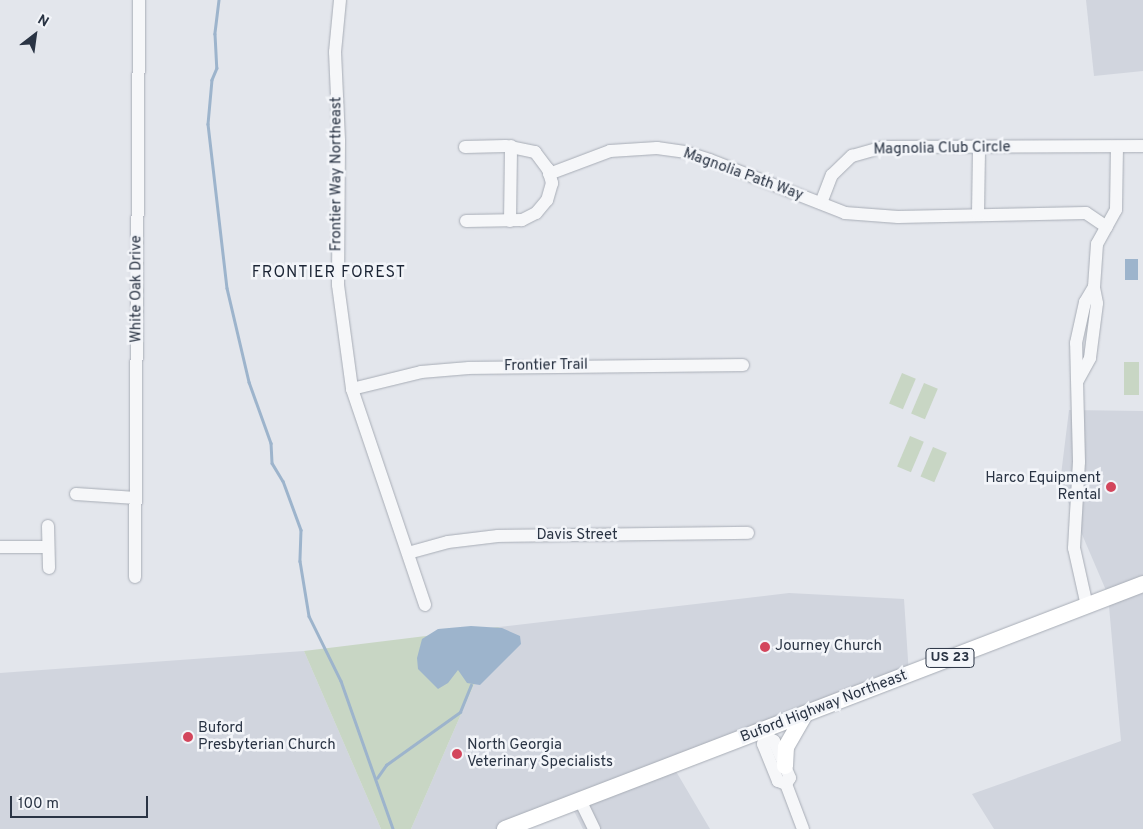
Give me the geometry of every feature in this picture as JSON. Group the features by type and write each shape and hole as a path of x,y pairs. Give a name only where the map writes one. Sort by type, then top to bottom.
{"main road":[{"name":"Buford Highway Northeast","path":"506,829 580,800 766,733 805,714 1143,584"},
{"path":"785,766 786,747 805,714"}],"street":[{"name":"White Oak Drive","path":"135,577 139,0"},
{"name":"Frontier Way Northeast","path":"340,0 335,52 339,141 338,285 352,389 425,605"},
{"path":"465,147 511,146 535,152 549,174 552,183 547,200 536,213 522,220 466,221"},
{"path":"510,220 511,146"},
{"name":"Magnolia Club Circle","path":"821,203 832,175 852,156 883,148 1143,146"},
{"path":"978,214 979,147"},
{"path":"1078,380 1090,358 1097,303 1094,287 1097,244 1116,210 1117,147"},
{"name":"Magnolia Path Way","path":"549,174 610,151 657,148 685,152 710,160 821,203"},
{"path":"821,203 845,213 898,216 1086,213 1108,227"},
{"path":"1087,606 1074,548 1079,462 1076,343 1085,302 1094,287"},
{"path":"1079,329 1093,332"},
{"name":"Frontier Trail","path":"352,389 421,372 469,368 743,365"},
{"path":"76,494 136,498"},
{"path":"48,526 49,568"},
{"name":"Davis Street","path":"408,553 448,542 498,536 748,533"},
{"path":"0,547 48,547"},
{"path":"786,784 790,778 774,741 766,733 763,744 778,781 786,784 803,829"},
{"path":"580,800 594,829"}],"shaded area":[{"path":"1086,0 1143,0 1143,71 1094,76"},
{"path":"1069,410 1143,411 1143,829 994,829 972,794 1121,741 1108,595 1060,483"},
{"path":"789,593 904,599 909,675 674,768 710,829 583,829 572,807 504,829 411,829 499,627"},
{"path":"304,651 381,829 0,829 0,673"}],"green space":[{"path":"1124,362 1139,362 1139,395 1124,395"},
{"path":"902,373 916,379 903,409 889,403"},
{"path":"924,383 938,389 925,419 911,413"},
{"path":"910,436 924,442 911,472 897,466"},
{"path":"933,447 947,453 934,482 920,476"},
{"path":"499,627 411,829 381,829 304,651"}],"water":[{"path":"1125,259 1138,259 1138,280 1125,280"},
{"path":"471,626 502,628 520,636 521,644 480,685 467,683 458,670 448,683 438,689 418,669 417,658 422,639 438,629"}],"waterway":[{"path":"219,0 215,34 217,68 212,80 208,124 227,288 249,382 271,443 272,463 283,481 301,530 300,561 309,616 341,681 393,829"},
{"path":"377,778 386,765 460,712 471,685"}],"place":[{"name":"Harco Equipment Rental","path":"1111,487"},
{"name":"Journey Church","path":"765,647"},
{"name":"Buford Presbyterian Church","path":"188,737"},
{"name":"North Georgia Veterinary Specialists","path":"457,754"}],"district":[{"name":"FRONTIER FOREST","path":"329,273"}]}
